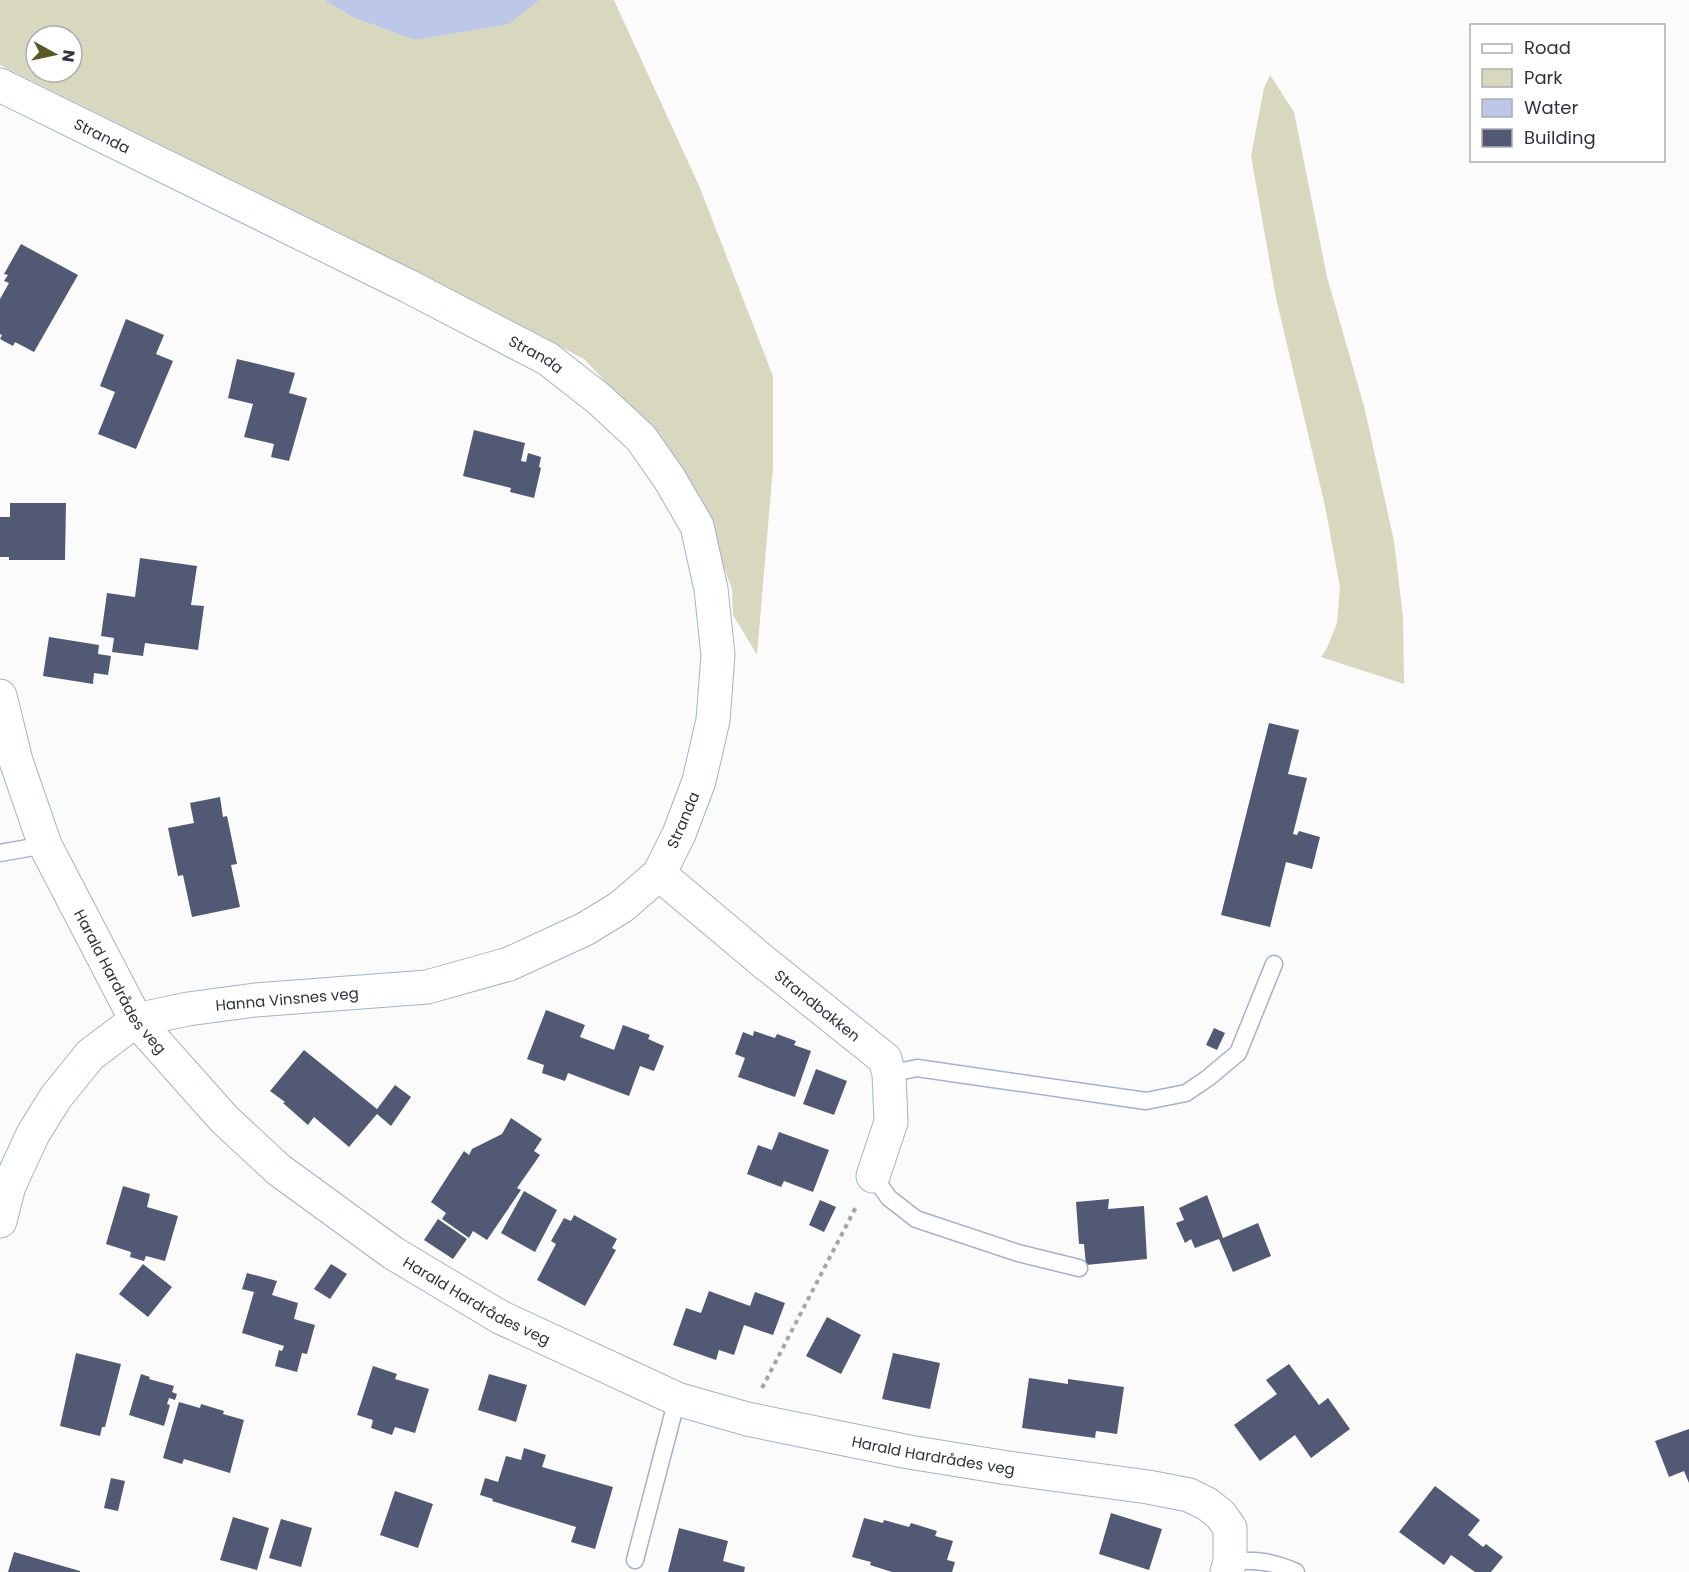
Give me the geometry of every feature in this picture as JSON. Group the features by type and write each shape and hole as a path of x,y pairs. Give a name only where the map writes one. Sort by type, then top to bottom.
{"street":[{"name":"Stranda","path":"0,85 548,358 599,399 641,438 669,478 697,526 711,589 718,655 713,720 699,780 679,834 659,874"},
{"name":"Harald Hardrådes veg","path":"0,696 8,761 45,845 136,1020 225,1120 279,1170 393,1253 500,1317 676,1399 747,1419 909,1452 1189,1495 1220,1514 1230,1528 1228,1566"},
{"name":"Hanna Vinsnes veg","path":"0,1221 4,1184 56,1097 90,1055 136,1020 188,1009 255,1000 427,987 458,979 509,964 585,929 621,907 659,874"},
{"name":"Strandbakken","path":"659,874 885,1059 889,1074 891,1122 873,1176"}],"lane":[{"path":"0,853 45,845"},
{"path":"889,1074 917,1068 1146,1101 1186,1093 1209,1078 1238,1053 1274,964"},
{"path":"873,1176 889,1198 916,1219 1018,1253 1078,1268"},
{"path":"635,1560 676,1399"},
{"path":"1228,1566 1268,1562 1279,1564 1296,1572"}],"path":[{"path":"747,1419 803,1306 873,1176"}],"green space":[{"path":"0,0 324,0 354,18 415,40 466,30 539,0 614,0 700,188 773,376 773,467 757,655 733,615 732,589 701,508 664,444 584,359 342,234 38,84 84,84 84,24 24,24 24,77 0,65"},
{"path":"1270,75 1294,112 1327,277 1364,406 1394,541 1403,617 1404,684 1321,657 1337,623 1340,587 1325,506 1276,298 1251,156 1264,88"}],"water":[{"path":"324,0 539,0 509,24 415,40 354,18"}],"building":[{"path":"21,244 78,275 34,352 15,342 13,346 0,339 2,335 0,334 0,299 9,283 4,281 8,275 4,274"},
{"path":"126,319 164,335 156,354 173,361 136,449 98,434 115,392 100,386"},
{"path":"237,359 295,373 289,393 307,398 289,461 271,457 274,444 244,437 253,404 228,398"},
{"path":"474,430 525,443 521,461 526,462 528,453 541,457 539,467 541,468 534,498 510,492 511,488 463,476"},
{"path":"10,503 66,503 65,560 9,560 9,557 0,557 0,517 10,517"},
{"path":"140,558 197,566 191,605 204,606 198,650 145,643 143,656 112,652 114,638 101,636 107,593 135,597"},
{"path":"49,637 99,645 98,654 111,656 108,675 94,673 93,684 43,676"},
{"path":"1269,723 1299,730 1288,774 1307,778 1293,834 1297,835 1299,831 1320,837 1312,869 1286,862 1270,927 1221,915"},
{"path":"220,797 223,817 227,816 237,864 231,865 240,907 192,917 183,875 178,876 168,828 194,823 190,803"},
{"path":"546,1010 585,1025 580,1037 614,1050 623,1025 650,1035 648,1039 664,1046 654,1071 640,1066 629,1096 568,1073 565,1081 542,1073 544,1065 527,1059"},
{"path":"1214,1028 1225,1033 1217,1050 1206,1045"},
{"path":"754,1031 775,1038 777,1034 796,1041 794,1045 811,1051 795,1097 738,1077 745,1058 735,1054 743,1032 753,1036"},
{"path":"304,1050 377,1109 395,1085 411,1097 391,1126 377,1114 349,1147 314,1117 308,1125 283,1103 285,1102 270,1091"},
{"path":"816,1069 847,1081 834,1115 803,1104"},
{"path":"511,1118 542,1139 534,1151 540,1155 517,1188 521,1190 487,1240 473,1231 469,1238 442,1219 446,1213 431,1202 464,1151 469,1155 472,1149 502,1134"},
{"path":"779,1132 829,1150 813,1192 784,1181 781,1187 747,1174 758,1145 772,1150"},
{"path":"123,1186 150,1194 147,1207 178,1216 165,1261 146,1256 144,1261 130,1257 131,1252 106,1244"},
{"path":"524,1191 557,1210 535,1252 501,1233"},
{"path":"1207,1195 1223,1238 1258,1223 1271,1256 1233,1272 1219,1239 1195,1248 1191,1239 1185,1243 1176,1223 1184,1220 1179,1208"},
{"path":"1109,1199 1108,1209 1144,1206 1147,1259 1086,1265 1084,1244 1079,1244 1076,1202"},
{"path":"820,1200 836,1207 824,1232 809,1225"},
{"path":"574,1215 617,1239 612,1248 616,1250 585,1306 537,1280 556,1244 551,1241 564,1218 571,1221"},
{"path":"438,1219 467,1239 453,1259 424,1240"},
{"path":"143,1264 172,1287 148,1317 119,1294"},
{"path":"331,1264 347,1274 330,1299 314,1289"},
{"path":"247,1273 277,1281 272,1295 298,1303 294,1319 315,1325 307,1354 302,1353 297,1372 275,1366 279,1350 282,1351 284,1346 242,1333 254,1292 242,1289"},
{"path":"709,1291 750,1306 755,1292 785,1303 773,1335 744,1325 734,1355 719,1350 716,1360 673,1345 686,1308 701,1313"},
{"path":"827,1317 861,1335 841,1374 806,1356"},
{"path":"76,1353 121,1364 105,1427 102,1427 100,1436 60,1426"},
{"path":"893,1353 940,1363 930,1409 882,1399"},
{"path":"1289,1364 1319,1405 1328,1398 1350,1429 1311,1458 1295,1435 1260,1461 1234,1425 1277,1394 1266,1380"},
{"path":"373,1366 397,1374 395,1379 429,1389 415,1433 395,1427 392,1435 371,1428 373,1420 357,1415"},
{"path":"141,1374 150,1377 149,1379 174,1386 172,1392 177,1394 175,1400 169,1398 167,1404 170,1405 164,1426 129,1415"},
{"path":"489,1374 527,1385 516,1422 478,1410"},
{"path":"1029,1378 1068,1384 1068,1379 1124,1387 1117,1434 1096,1431 1095,1438 1022,1428"},
{"path":"179,1402 200,1408 201,1404 244,1420 230,1473 184,1459 182,1464 163,1458"},
{"path":"1689,1429 1689,1483 1684,1471 1669,1477 1655,1441"},
{"path":"524,1448 546,1455 542,1467 613,1487 595,1549 571,1542 576,1527 492,1501 493,1499 480,1495 485,1478 498,1482 506,1456 521,1460"},
{"path":"111,1478 125,1481 118,1511 104,1508"},
{"path":"1435,1486 1480,1520 1468,1535 1483,1547 1486,1544 1503,1557 1491,1572 1475,1572 1451,1555 1444,1565 1399,1532"},
{"path":"395,1491 433,1504 418,1548 380,1535"},
{"path":"1111,1513 1162,1529 1149,1570 1099,1554"},
{"path":"233,1517 269,1528 257,1570 220,1560"},
{"path":"864,1518 883,1523 884,1520 909,1527 911,1523 937,1531 935,1536 953,1541 947,1560 955,1562 952,1572 892,1572 870,1565 871,1562 852,1557"},
{"path":"281,1519 312,1528 301,1567 269,1558"},
{"path":"679,1528 728,1541 723,1561 745,1567 744,1572 668,1572"},
{"path":"14,1552 80,1571 80,1572 8,1572"}]}
